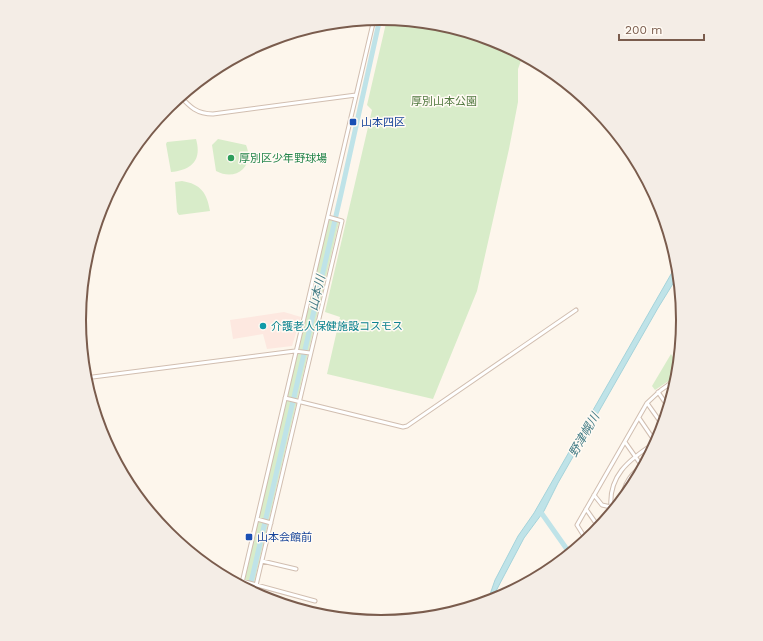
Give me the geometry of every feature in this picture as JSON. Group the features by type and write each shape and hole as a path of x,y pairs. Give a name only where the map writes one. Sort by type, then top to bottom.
{"street":[{"path":"242,581 372,25"},
{"path":"184,100 193,109 205,114 212,114 356,94"},
{"path":"255,588 341,221 328,217"},
{"path":"285,398 403,427 407,426 576,310"},
{"path":"92,377 295,351 309,353"},
{"path":"584,535 577,525 586,509 648,403 658,392 670,383"},
{"path":"658,392 665,402"},
{"path":"648,403 659,420"},
{"path":"639,418 653,437"},
{"path":"625,442 640,463"},
{"path":"611,506 610,497 614,482 623,467 635,456 649,447"},
{"path":"624,489 627,481 636,470"},
{"path":"594,495 602,505 610,507"},
{"path":"586,509 596,523"},
{"path":"257,519 270,522"},
{"path":"262,561 296,570"},
{"path":"243,581 314,601"}],"shaded area":[{"path":"284,312 301,317 292,346 267,349 263,334 233,339 230,320"}],"green space":[{"name":"厚別山本公園","path":"386,25 420,28 458,35 495,47 521,60 518,69 518,102 477,291 433,399 327,374 340,317 325,312 372,110 367,105"},
{"path":"196,139 198,153 194,163 185,169 171,172 166,144 167,142"},
{"name":"厚別区少年野球場","path":"218,139 246,145 248,159 242,170 230,175 216,171 212,145"},
{"path":"182,181 194,184 202,190 207,199 210,211 179,215 177,212 175,182"},
{"path":"327,219 339,222 253,587 244,582"},
{"path":"671,354 674,359 671,380 655,390 652,386"}],"water":[{"name":"野津幌川","path":"672,272 674,282 558,483 544,511 524,538 495,594 490,596 495,580 518,536 534,513"}],"waterway":[{"name":"山本川","path":"250,586 378,25"},
{"path":"540,511 567,550"}],"place":[{"name":"山本四区","path":"353,122"},
{"name":"厚別区少年野球場","path":"231,158"},
{"name":"介護老人保健施設コスモス","path":"263,326"},
{"name":"山本会館前","path":"249,537"}]}
